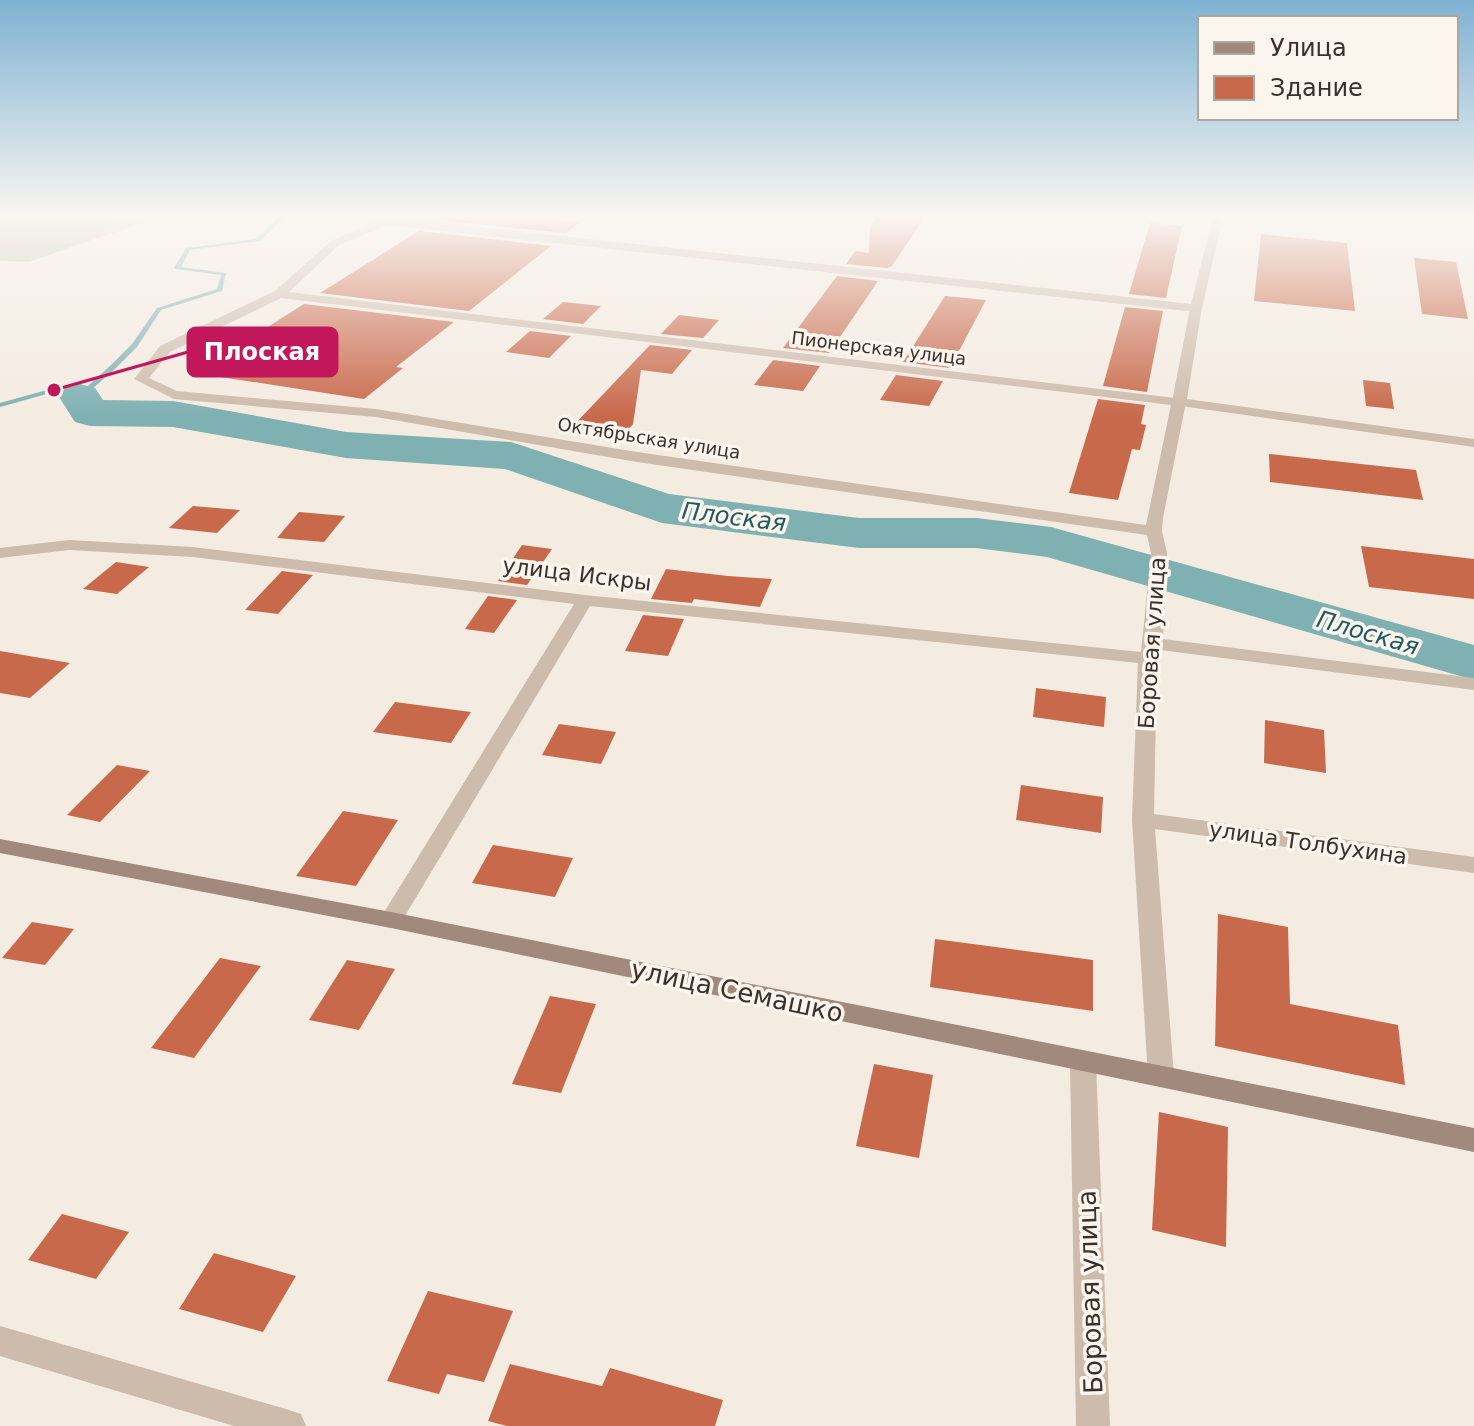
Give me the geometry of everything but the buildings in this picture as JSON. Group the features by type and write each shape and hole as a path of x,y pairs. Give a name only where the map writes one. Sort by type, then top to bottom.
{"main road":[{"name":"улица Семашко","path":"0,846 391,920 1474,1140"}],"street":[{"path":"279,294 290,284"},
{"path":"972,284 1196,308"},
{"name":"Боровая улица","path":"1161,1076 1143,820 1150,651 1159,553 1154,531 1202,284"},
{"name":"Октябрьская улица","path":"279,294 165,349 141,379 174,395 376,413 637,457 1154,531"},
{"name":"Пионерская улица","path":"279,294 1179,402 1474,443"},
{"name":"улица Искры","path":"0,553 69,545 193,552 585,600 1474,684"},
{"path":"391,920 585,600"},
{"name":"улица Толбухина","path":"1143,820 1474,865"},
{"name":"Боровая улица","path":"1083,1062 1093,1426"},
{"path":"0,1341 289,1426"}],"waterway":[{"path":"0,405 54,390 80,397 134,346 159,309 220,290 222,284"},
{"name":"Плоская","path":"80,397 90,413 173,414 346,445 511,456 662,508 859,533 976,533 1051,542 1474,663"}],"place":[{"name":"Плоская","path":"54,390"}]}
